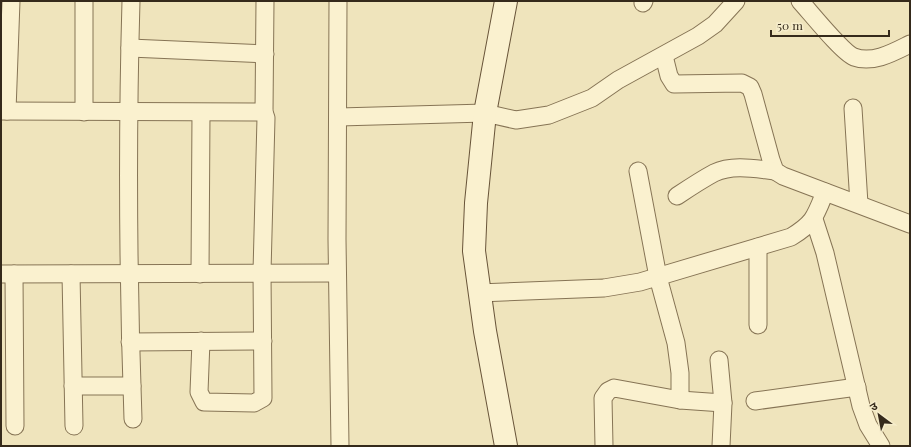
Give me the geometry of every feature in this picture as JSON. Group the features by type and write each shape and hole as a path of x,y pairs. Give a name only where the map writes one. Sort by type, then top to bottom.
{"street":[{"path":"11,1 4,111 128,111 201,113 264,112"},
{"path":"84,1 84,112"},
{"path":"131,1 128,111 130,342 133,419"},
{"path":"201,341 199,392 204,402 254,403 263,398 262,272 266,118 264,112 265,1"},
{"path":"338,1 338,272 340,446"},
{"path":"506,1 485,113 476,203 474,251 479,293 506,446"},
{"path":"339,117 485,113 516,120 549,116 592,98 618,80 664,56 715,24 736,1"},
{"path":"800,1 853,57 875,58 886,55 910,44"},
{"path":"130,48 265,54"},
{"path":"664,56 669,76 674,84 742,83 750,87 775,171"},
{"path":"853,108 859,204"},
{"path":"200,274 201,113"},
{"path":"677,196 715,173 728,169 740,168 775,171 783,176 910,224"},
{"path":"638,171 658,277 676,343 680,372 680,400"},
{"path":"479,293 604,288 640,282 658,277 791,237 805,229 814,219 825,192"},
{"path":"814,219 825,253 865,420 881,446"},
{"path":"758,247 758,325"},
{"path":"15,426 8,274 338,272"},
{"path":"71,274 74,426"},
{"path":"130,342 263,341"},
{"path":"719,360 723,403 721,446"},
{"path":"73,386 132,386"},
{"path":"755,401 857,387"},
{"path":"604,446 603,398 608,391 614,388 680,400 723,403"}]}
